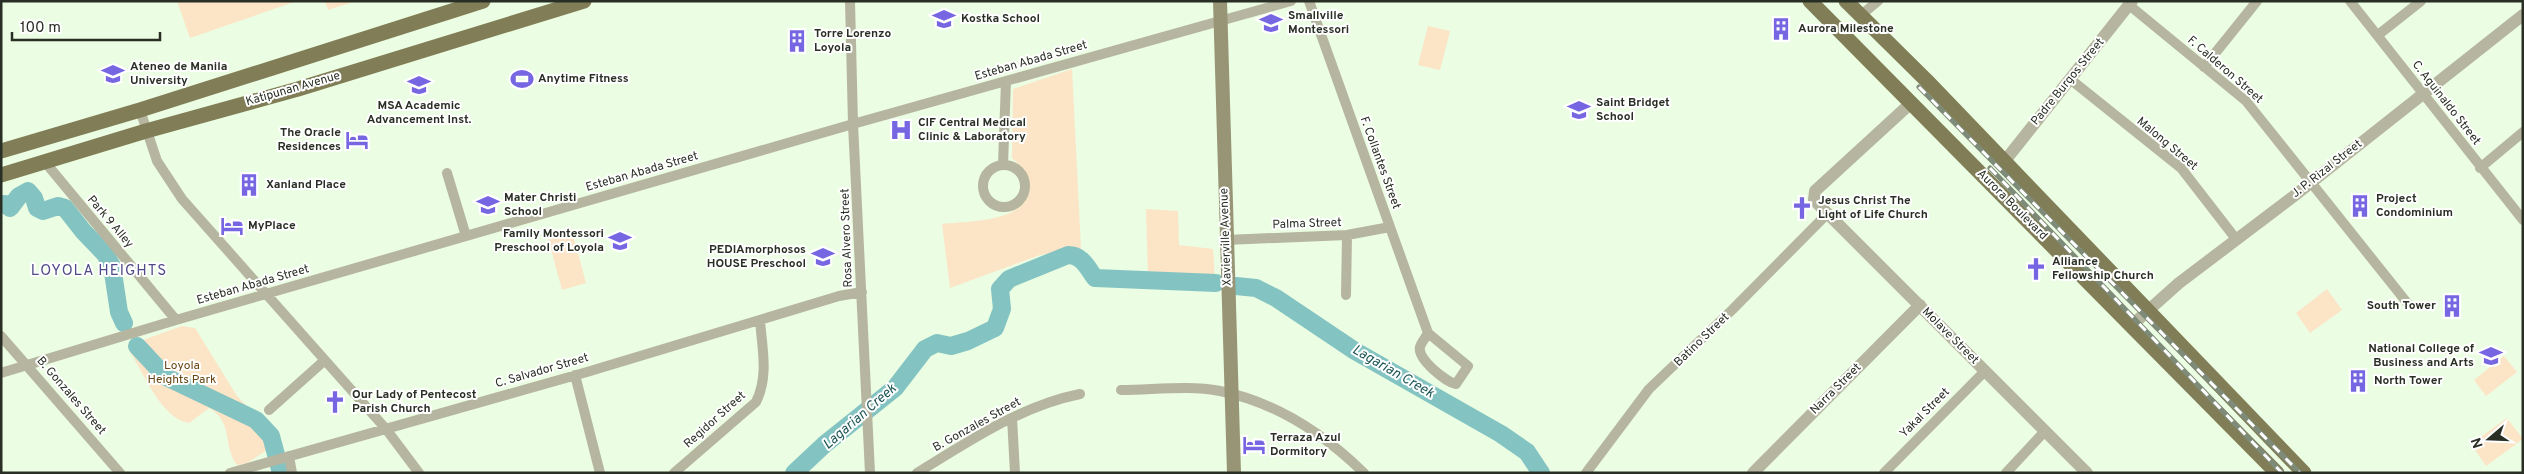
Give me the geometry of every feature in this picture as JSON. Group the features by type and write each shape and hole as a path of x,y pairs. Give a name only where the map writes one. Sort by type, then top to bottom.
{"main road":[{"name":"Katipunan Avenue","path":"1,151 140,110 483,1"},
{"name":"Katipunan Avenue","path":"1,175 146,131 298,89 584,1"},
{"name":"Xavierville Avenue","path":"1220,1 1225,240 1229,287 1230,394 1234,473"},
{"name":"Aurora Boulevard","path":"1810,1 2132,324 2277,473"},
{"name":"Aurora Boulevard","path":"1846,1 1926,80 2304,473"},
{"path":"1843,34 1860,16"}],"street":[{"name":"Rosa Alvero Street","path":"850,1 853,124 870,473"},
{"name":"Esteban Abada Street","path":"1,373 176,320 853,124 1221,22 1290,1"},
{"name":"F. Collantes Street","path":"1309,1 1428,333"},
{"path":"1860,16 1878,1"},
{"path":"2204,67 2258,1"},
{"name":"C. Aguinaldo Street","path":"2350,1 2480,168 2523,220"},
{"path":"2378,35 2421,1"},
{"name":"F. Calderon Street","path":"2130,3 2246,102 2408,304"},
{"name":"Padre Burgos Street","path":"2004,162 2130,3"},
{"name":"J. P. Rizal Street","path":"2132,324 2179,283 2311,182 2523,14"},
{"name":"Malong Street","path":"2070,79 2180,168 2236,239"},
{"path":"1003,165 1006,81"},
{"name":"Molave Street","path":"1911,103 1816,191 1814,200 2087,473"},
{"path":"140,110 157,161 175,189 386,429 419,473"},
{"path":"2480,168 2523,132"},
{"name":"Park 9 Alley","path":"45,162 176,320"},
{"path":"1003,165 1016,169 1024,180 1025,187 1020,200 1007,207 994,204 985,194 984,188 984,181 991,170 1003,165"},
{"path":"447,173 466,236"},
{"name":"Batino Street","path":"1586,473 1649,389 1732,310 1826,214"},
{"name":"Palma Street","path":"1225,240 1347,235 1390,227"},
{"path":"1346,295 1347,235"},
{"name":"C. Salvador Street","path":"230,473 862,292"},
{"name":"Narra Street","path":"1753,473 1920,305"},
{"name":"Regidor Street","path":"674,473 756,402 763,388 764,372 760,320"},
{"path":"1428,333 1468,366 1456,384 1431,368 1420,351 1420,346 1428,333"},
{"name":"B. Gonzales Street","path":"1,336 120,473"},
{"path":"269,410 325,360"},
{"name":"Yakal Street","path":"1884,473 1985,371"},
{"path":"575,375 600,473"},
{"path":"1121,390 1192,389 1220,391 1279,410 1332,445 1362,472"},
{"name":"B. Gonzales Street","path":"917,473 1012,418 1057,399 1080,394"},
{"path":"1012,418 1014,473"},
{"path":"2006,473 2045,431"},
{"path":"289,456 292,473"}],"green space":[{"path":"177,1 297,1 190,38"},
{"path":"325,1 356,1 328,10"},
{"path":"1428,26 1450,31 1440,70 1418,65"},
{"path":"1072,69 1081,249 1040,255 950,288 942,224 994,218 1017,209 1025,201 1028,190 1027,176 1012,158 1013,89"},
{"path":"1146,209 1178,211 1179,245 1213,249 1215,280 1148,278"},
{"path":"571,227 586,283 562,290 547,234"},
{"path":"2327,289 2342,310 2310,333 2296,313"},
{"name":"Loyola Heights Park","path":"182,326 195,328 237,396 281,441 247,463 237,465 230,450 225,427 217,414 209,408 189,423 179,420 161,403 128,348 132,344"},
{"path":"2504,356 2517,372 2486,396 2474,380"},
{"path":"2507,418 2523,439 2486,466 2471,444"}],"waterway":[{"name":"Lagarian Creek","path":"5,204 10,208 19,196 28,191 34,198 37,208 43,211 58,206 65,208 83,231 105,254 112,266 119,312 124,323"},
{"name":"Lagarian Creek","path":"794,473 825,444 895,388 925,349 937,343 951,346 968,341 995,328 1002,309 1000,289 1009,279 1068,255 1081,259 1095,278 1216,283"},
{"name":"Lagarian Creek","path":"1236,286 1256,288 1276,298 1355,351 1501,434 1527,452 1541,473"},
{"name":"Lagarian Creek","path":"137,346 166,377 256,420 271,436 281,473"}],"railway":[{"path":"1919,87 2300,473"},
{"path":"1990,168 2282,473"}],"place":[{"name":"Kostka School","path":"944,19"},
{"name":"Smallville Montessori","path":"1271,23"},
{"name":"Aurora Milestone","path":"1781,29"},
{"name":"Torre Lorenzo Loyola","path":"797,41"},
{"name":"Ateneo de Manila University","path":"113,74"},
{"name":"Anytime Fitness","path":"522,79"},
{"name":"MSA Academic Advancement Inst.","path":"419,85"},
{"name":"Saint Bridget School","path":"1579,110"},
{"name":"CIF Central Medical Clinic & Laboratory","path":"901,130"},
{"name":"The Oracle Residences","path":"357,140"},
{"name":"Xanland Place","path":"249,185"},
{"name":"Mater Christi School","path":"488,205"},
{"name":"Project Condominium","path":"2360,206"},
{"name":"Jesus Christ The Light of Life Church","path":"1802,208"},
{"name":"MyPlace","path":"232,226"},
{"name":"Family Montessori Preschool of Loyola","path":"620,241"},
{"name":"PEDIAmorphosos HOUSE Preschool","path":"823,257"},
{"name":"Alliance Fellowship Church","path":"2036,269"},
{"name":"South Tower","path":"2452,306"},
{"name":"National College of Business and Arts","path":"2491,356"},
{"name":"North Tower","path":"2358,381"},
{"name":"Our Lady of Pentecost Parish Church","path":"335,402"},
{"name":"Terraza Azul Dormitory","path":"1254,445"}],"district":[{"name":"LOYOLA HEIGHTS","path":"99,271"}]}
